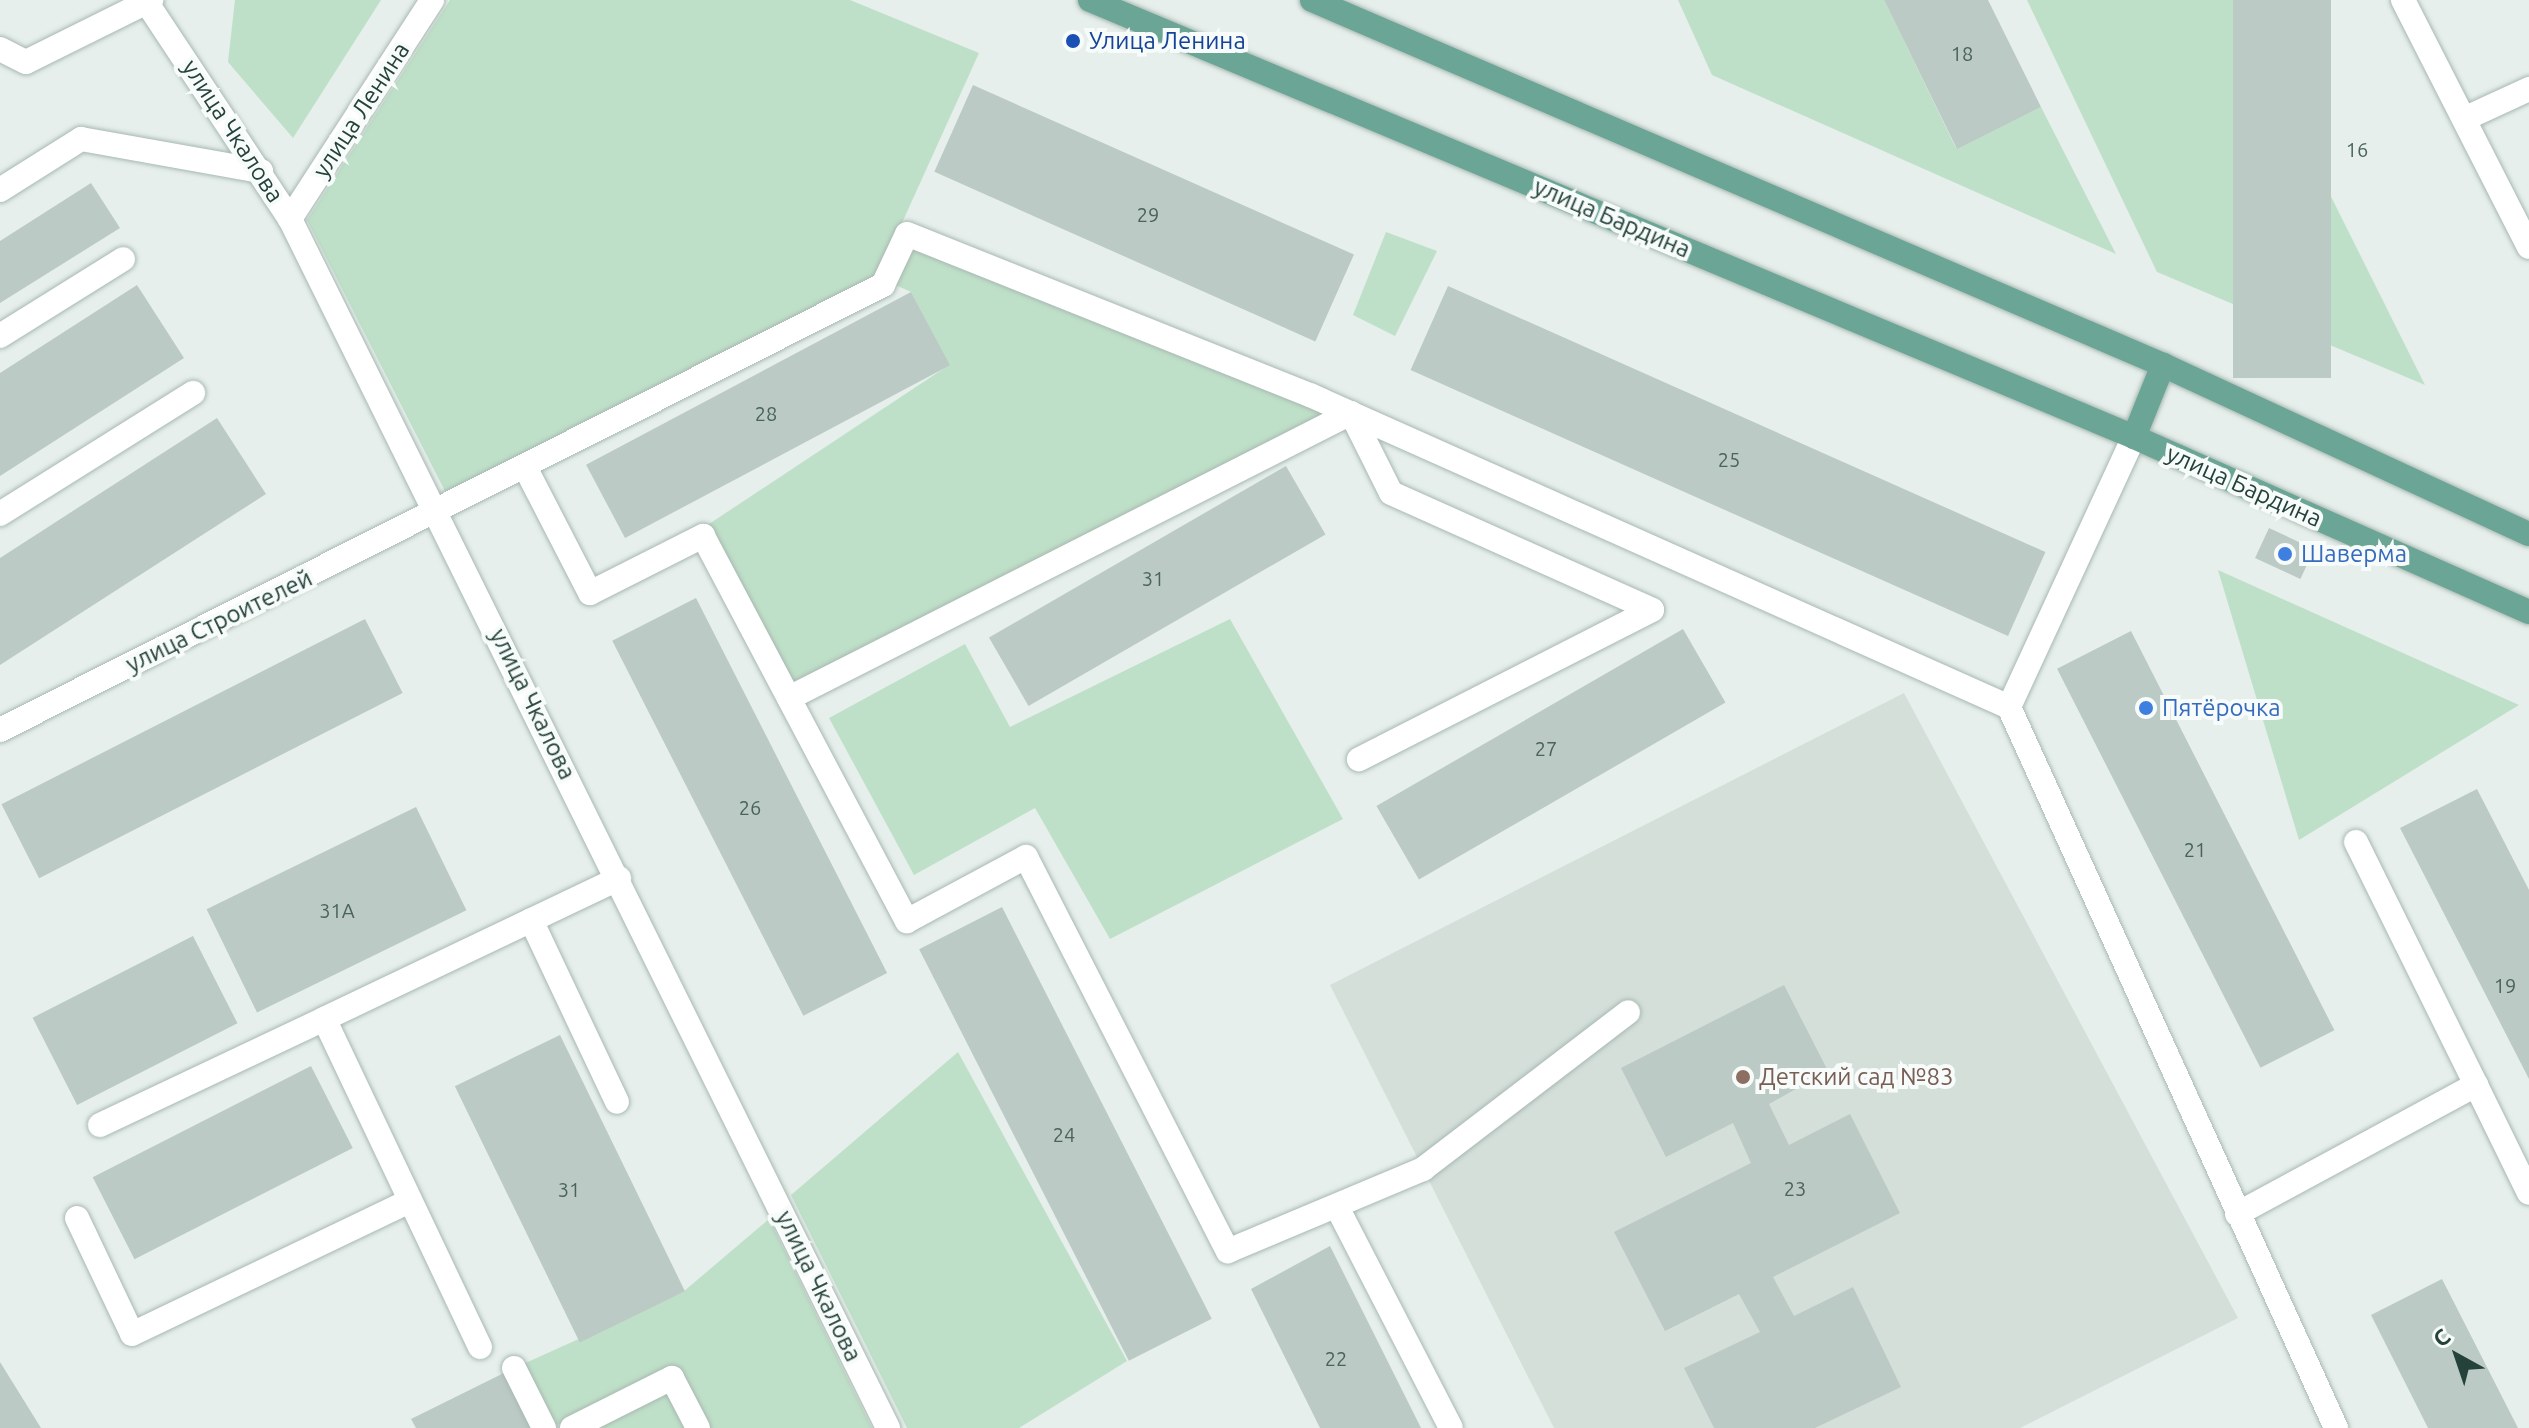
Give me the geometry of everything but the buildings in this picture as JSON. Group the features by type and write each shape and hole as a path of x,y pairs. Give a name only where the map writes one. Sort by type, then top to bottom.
{"main road":[{"name":"улица Бардина","path":"1090,0 2134,437 2529,612"},
{"path":"1312,0 2163,365 2529,534"},
{"path":"2134,437 2163,365"}],"street":[{"name":"улица Ленина","path":"290,219 432,0"},
{"path":"2403,0 2529,247"},
{"name":"улица Чкалова","path":"148,2 290,219 439,511 888,1428"},
{"path":"0,49 26,62 148,2"},
{"path":"2464,119 2529,89"},
{"path":"0,190 81,139 261,171"},
{"name":"улица Строителей","path":"0,730 883,285 907,234 1351,413"},
{"path":"0,336 123,259"},
{"path":"0,514 193,393"},
{"path":"789,698 1351,413"},
{"path":"1351,413 2009,707 2336,1428"},
{"path":"1351,413 1391,493 1652,610 1359,759"},
{"path":"2009,707 2134,437"},
{"path":"525,467 590,593 703,536 907,921 1026,857 1228,1251 1338,1209 1423,1169 1628,1012"},
{"path":"2356,842 2529,1193"},
{"path":"100,1125 619,878"},
{"path":"531,920 617,1102"},
{"path":"324,1019 480,1347"},
{"path":"2237,1214 2476,1085"},
{"path":"77,1218 132,1334 410,1201"},
{"path":"1338,1209 1451,1428"},
{"path":"514,1368 544,1428"},
{"path":"572,1428 672,1378 698,1428"}],"shaded area":[{"name":"Детский сад №83","path":"1904,693 2238,1318 2020,1428 1554,1428 1330,985"}],"green space":[{"path":"235,0 381,0 293,138 228,62"},
{"path":"450,0 850,0 979,53 877,278 448,497 307,220"},
{"path":"1678,0 1884,0 1956,148 2041,107 2116,254 1712,75"},
{"path":"2027,0 2233,0 2425,385 2157,272"},
{"path":"1386,232 1437,251 1395,336 1353,315"},
{"path":"910,243 1333,414 793,689 706,526 949,365 911,292 891,283"},
{"path":"2218,570 2519,705 2299,840"},
{"path":"1230,619 1343,819 1110,939 1035,808 914,875 829,718 965,644 1010,727"},
{"path":"958,1052 1127,1361 1019,1428 907,1428 791,1195"},
{"path":"769,1219 872,1428 706,1428 675,1369 551,1428 521,1365 683,1292"},
{"path":"669,1389 689,1428 588,1428"}],"place":[{"name":"Улица Ленина","path":"1073,41"},
{"name":"Шаверма","path":"2285,554"},
{"name":"Пятёрочка","path":"2146,708"},
{"name":"Детский сад №83","path":"1743,1077"}]}
